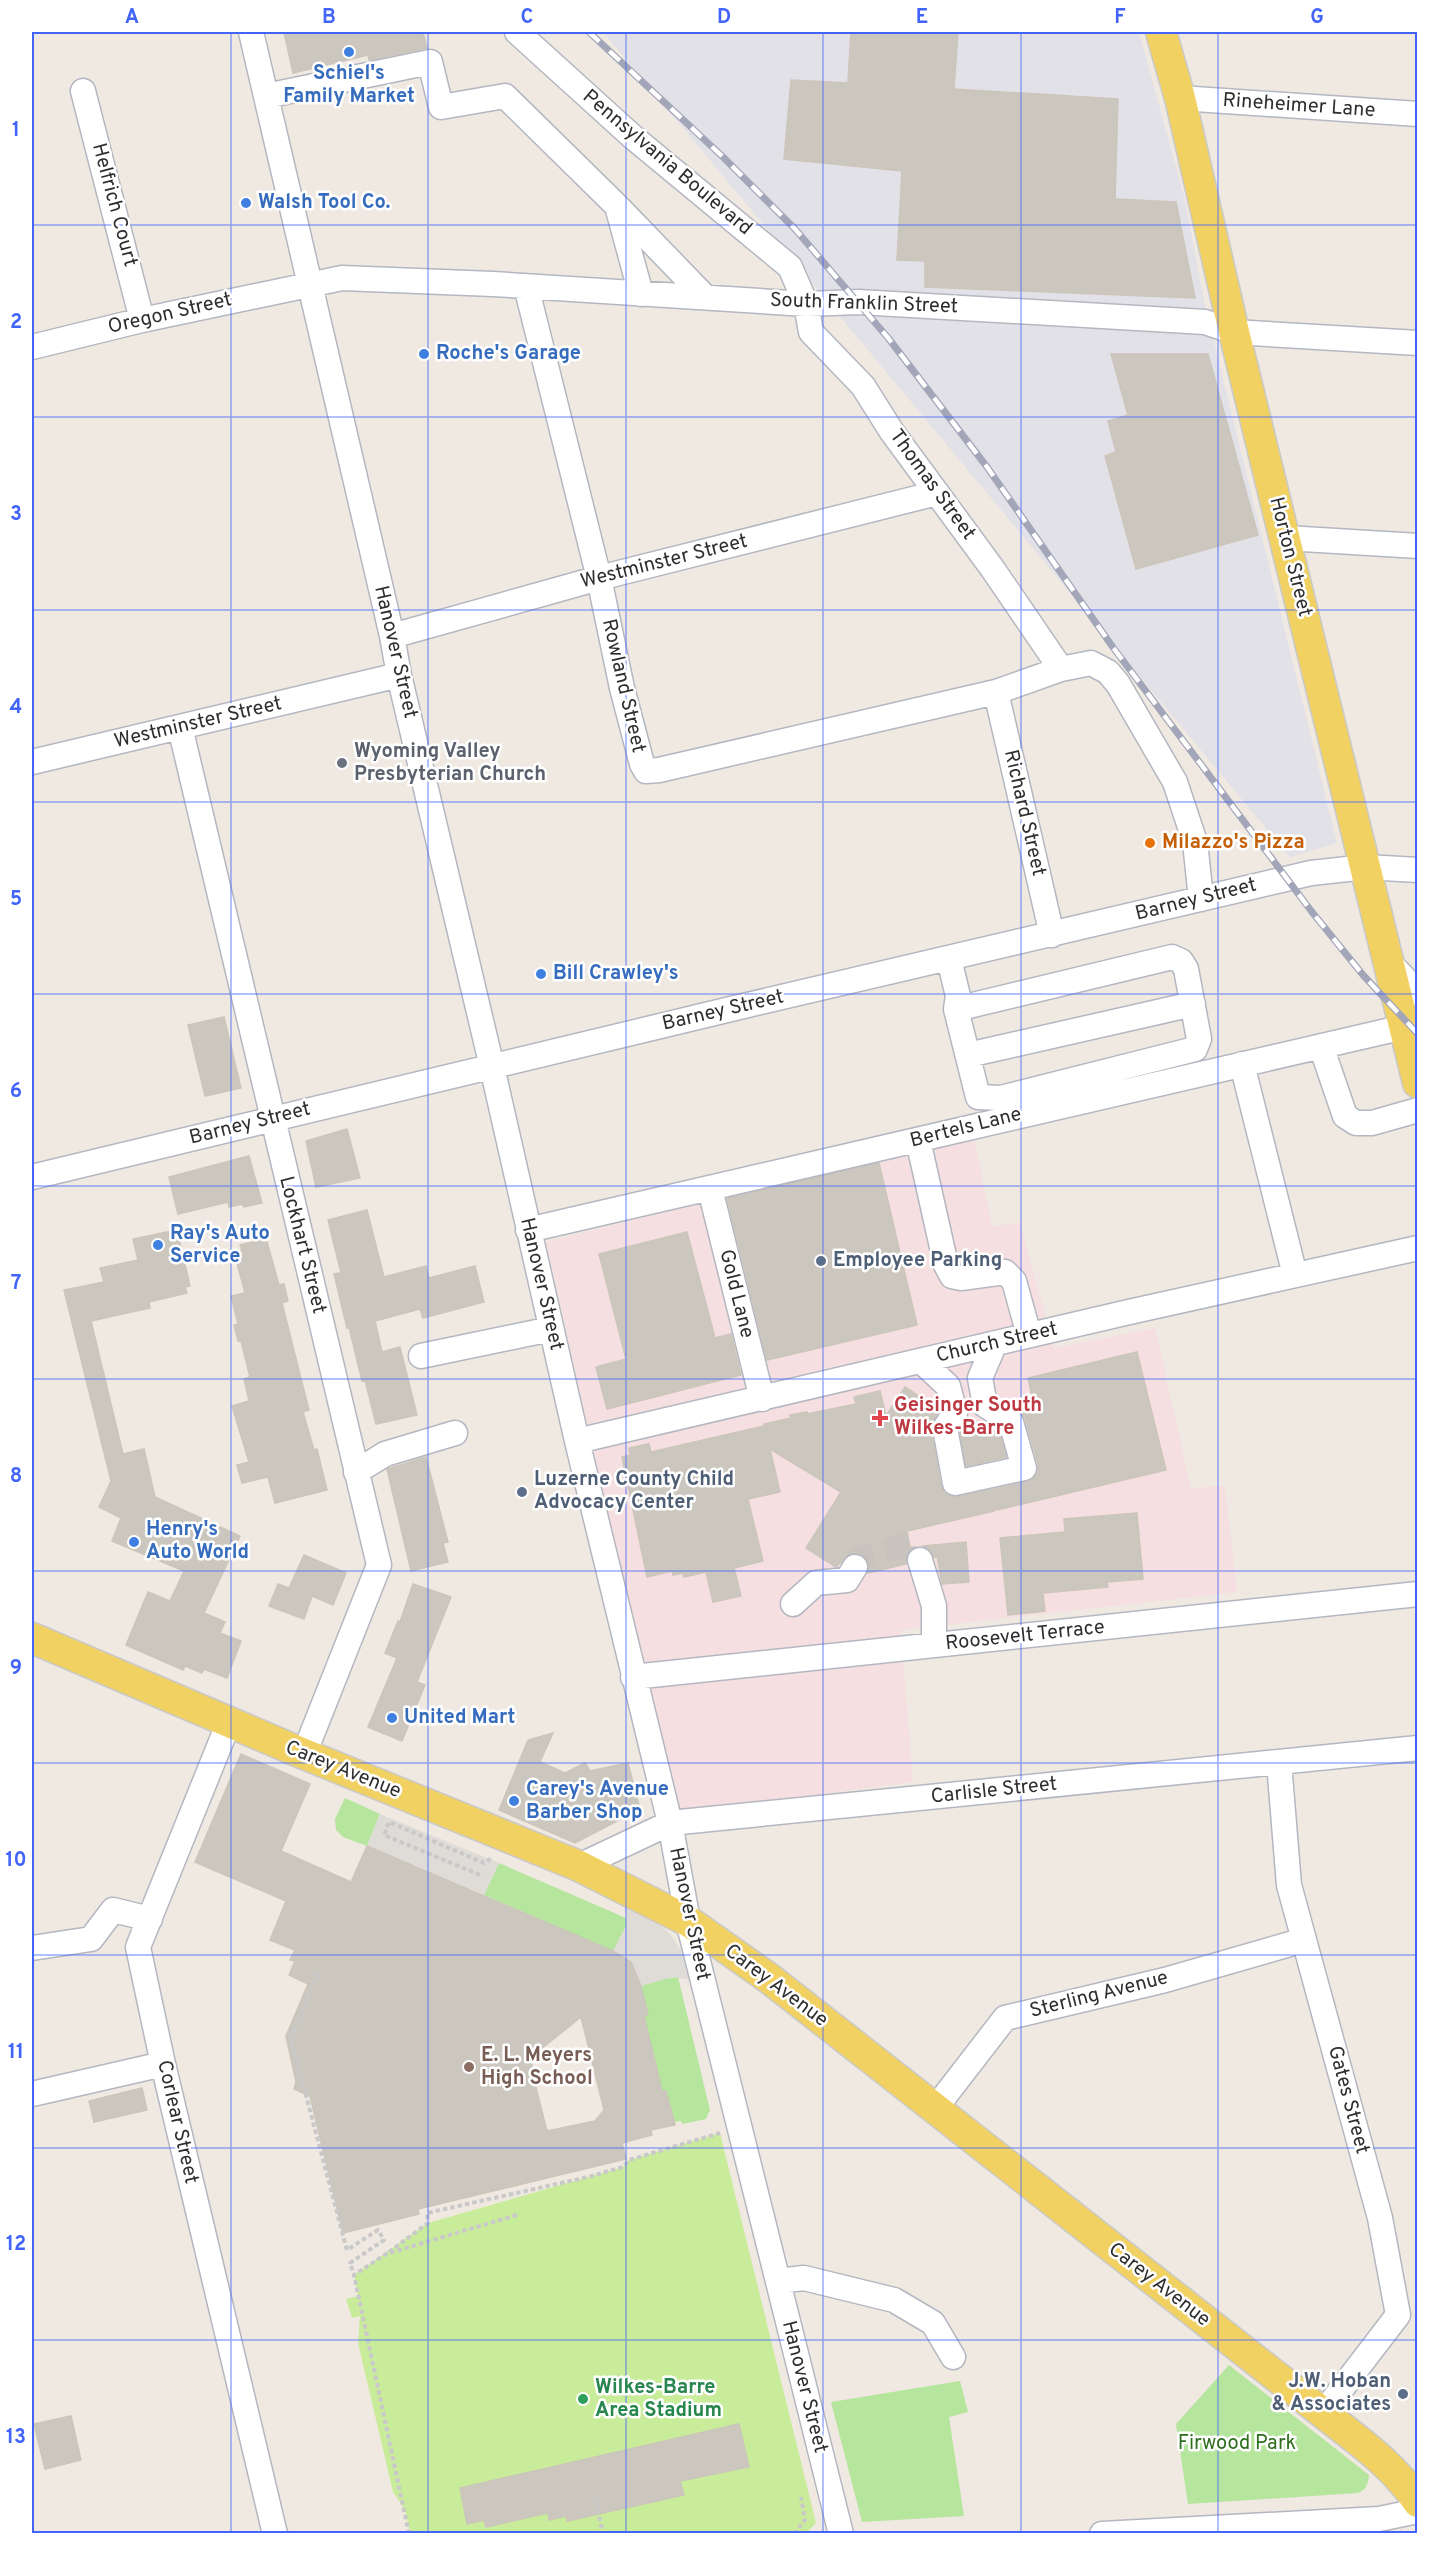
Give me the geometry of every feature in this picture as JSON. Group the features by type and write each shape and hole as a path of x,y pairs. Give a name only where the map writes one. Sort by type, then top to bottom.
{"main road":[{"name":"Horton Street","path":"1161,32 1180,98 1234,332 1418,1083"},
{"name":"Carey Avenue","path":"32,1638 304,1754 579,1866 688,1921 770,1979 934,2110 1323,2413 1383,2461 1408,2487 1418,2502"}],"street":[{"name":"Hanover Street","path":"251,32 577,1441 670,1823 688,1921 841,2534"},
{"name":"Pennsylvania Boulevard","path":"517,32 634,138 790,267 806,304"},
{"path":"266,96 430,62 441,107 505,96 617,206 705,297"},
{"name":"Helfrich Court","path":"83,91 142,320"},
{"name":"Rineheimer Lane","path":"1180,98 1418,114"},
{"path":"617,206 641,294"},
{"name":"South Franklin Street","path":"309,284 342,278 526,286 806,304 859,302 1205,322 1234,332 1418,343"},
{"name":"Oregon Street","path":"32,347 142,320 309,284"},
{"name":"Rowland Street","path":"526,286 599,578 622,688 642,764 646,771 659,770 996,692"},
{"name":"Thomas Street","path":"806,304 811,332 863,386 892,432 992,568 1061,669"},
{"name":"Westminster Street","path":"392,636 599,578 937,493"},
{"path":"1286,538 1418,546"},
{"path":"996,692 1061,669 1091,663 1108,672 1128,700 1175,782 1195,842 1201,899"},
{"name":"Westminster Street","path":"32,762 399,675"},
{"name":"Richard Street","path":"996,692 1052,935"},
{"name":"Lockhart Street","path":"180,728 379,1565 304,1754"},
{"name":"Barney Street","path":"32,1177 271,1118 1311,873 1366,867 1418,870"},
{"path":"942,960 949,1003 956,1009 978,1097 1001,1098 1195,1049 1199,1039 1186,969 1181,961 1172,957 956,1009"},
{"path":"1389,962 1418,993"},
{"path":"968,1055 1193,1004"},
{"name":"Bertels Lane","path":"528,1230 710,1190 1404,1027"},
{"path":"1321,1046 1345,1116 1356,1123 1372,1123 1418,1110"},
{"path":"1242,1064 1295,1275"},
{"path":"918,1140 946,1265 952,1276 961,1278 1005,1272 1014,1281 1029,1335"},
{"name":"Gold Lane","path":"710,1190 762,1399"},
{"name":"Church Street","path":"577,1441 1029,1335 1418,1248"},
{"path":"421,1356 551,1329"},
{"path":"921,1361 948,1386 955,1413 945,1428 955,1483 1024,1468 1011,1422 985,1405 980,1378 995,1343"},
{"path":"356,1472 385,1454 455,1433"},
{"path":"920,1560 934,1606 934,1645"},
{"path":"793,1604 816,1583 847,1580 855,1567"},
{"name":"Roosevelt Terrace","path":"633,1677 1418,1594"},
{"name":"Corlear Street","path":"230,1722 138,1947 163,2064 275,2534"},
{"name":"Carlisle Street","path":"579,1866 670,1823 1418,1748"},
{"name":"Gates Street","path":"1279,1763 1289,1885 1380,2218 1398,2315 1323,2413"},
{"path":"32,1948 91,1939 113,1910 150,1919"},
{"name":"Sterling Avenue","path":"934,2110 1005,2018 1165,1980 1304,1940"},
{"path":"32,2094 163,2064"},
{"path":"778,2281 804,2278 894,2300 933,2323 953,2357"},
{"path":"1102,2534 1379,2518 1418,2511"}],"path":[{"path":"480,1875 384,1834 389,1822 484,1863 494,1857"},
{"path":"318,1973 291,2039 347,2250 378,2230 384,2240 350,2263 409,2534"},
{"path":"354,2275 428,2223 427,2213 588,2177 623,2167 629,2160 720,2133"},
{"path":"387,2254 520,2214"},
{"path":"794,2534 805,2520 801,2497"},
{"path":"596,2502 603,2534"}],"shaded area":[{"path":"603,32 1139,32 1185,200 1204,301 1337,843 1290,857"},
{"name":"Geisinger South Wilkes-Barre","path":"973,1134 992,1227 1020,1222 1054,1348 1155,1328 1191,1488 1225,1486 1237,1592 901,1630 913,1782 680,1813 641,1660 546,1242"},
{"path":"380,1814 499,1863 484,1895 367,1846"},
{"path":"624,1907 655,1921 669,1933 686,1957 692,1980 673,1977 641,1986 631,1962 613,1951 627,1924"}],"green space":[{"path":"345,1798 380,1814 367,1846 343,1837 336,1830 335,1819"},
{"path":"499,1863 626,1918 627,1924 613,1951 484,1895"},
{"path":"678,1977 710,2110 706,2119 682,2124 681,2121 674,2122 666,2091 661,2091 644,2016 648,2014 641,1986 657,1980"},
{"name":"Wilkes-Barre Area Stadium","path":"720,2133 816,2523 805,2534 410,2533 405,2510 393,2492 358,2343 360,2316 352,2318 346,2299 358,2296 354,2275 428,2223 623,2167 629,2160"},
{"name":"Firwood Park","path":"1229,2365 1369,2475 1365,2488 1358,2493 1188,2504 1176,2424"},
{"path":"960,2381 968,2412 949,2417 964,2516 862,2522 831,2402"}],"building":[{"name":"Schiel's Family Market","path":"284,32 423,32 427,48 369,60 368,55 293,73"},
{"path":"851,32 958,32 954,89 1118,99 1115,199 1176,202 1195,298 925,287 925,261 897,260 902,171 784,159 791,80 848,83"},
{"path":"1111,354 1208,354 1258,535 1136,569 1105,456 1116,452 1108,421 1128,415"},
{"path":"224,1017 241,1088 205,1096 188,1025"},
{"path":"347,1129 360,1178 316,1187 306,1141"},
{"path":"249,1156 262,1203 244,1207 242,1204 229,1207 228,1202 178,1214 169,1177"},
{"name":"Employee Parking","path":"879,1163 917,1325 767,1360 727,1198"},
{"path":"367,1210 384,1277 426,1266 429,1278 475,1266 484,1302 423,1318 420,1309 375,1321 382,1352 400,1347 417,1415 376,1424 365,1380 362,1381 349,1327 347,1328 334,1274 341,1273 328,1220"},
{"path":"177,1230 190,1286 185,1287 187,1293 149,1302 150,1308 91,1321 123,1454 144,1449 155,1497 240,1536 204,1613 225,1622 220,1633 241,1641 227,1678 204,1669 202,1673 185,1666 183,1670 126,1645 148,1592 170,1601 184,1571 112,1541 121,1518 99,1507 111,1481 64,1290 104,1282 100,1268 138,1260 133,1239"},
{"path":"687,1232 715,1338 731,1334 741,1375 607,1409 596,1367 626,1359 599,1254"},
{"path":"266,1238 279,1285 284,1284 288,1301 282,1303 309,1410 303,1412 314,1450 317,1449 327,1490 275,1503 268,1477 242,1483 237,1465 249,1462 232,1406 249,1401 244,1379 250,1377 241,1341 238,1341 234,1325 238,1324 231,1296 245,1293 234,1252 242,1250 240,1245"},
{"path":"1137,1352 1166,1470 997,1510 997,1506 994,1511 907,1531 910,1547 915,1547 906,1556 906,1564 868,1573 868,1561 862,1555 849,1554 836,1567 806,1548 841,1492 770,1449 780,1492 748,1499 763,1561 734,1568 741,1596 713,1602 706,1572 684,1577 683,1573 673,1575 672,1571 647,1577 622,1457 630,1455 629,1448 649,1444 651,1452 764,1426 764,1424 791,1418 790,1415 807,1412 807,1414 856,1404 854,1397 880,1391 886,1416 905,1387 940,1410 933,1421 931,1431 941,1486 950,1496 958,1497 1027,1482 1033,1479 1038,1472 1038,1464 1025,1418 1019,1410 1007,1402 1032,1396 1028,1378"},
{"path":"971,1418 986,1428 992,1427 999,1431 1006,1457 966,1466 960,1431"},
{"path":"426,1457 448,1542 443,1543 448,1562 411,1571 387,1469"},
{"path":"1137,1513 1143,1579 1107,1582 1108,1587 1043,1593 1045,1611 1008,1615 1000,1538 1065,1532 1064,1519"},
{"path":"966,1542 969,1582 942,1584 937,1556 934,1557 930,1550 923,1546"},
{"path":"304,1555 346,1573 333,1605 312,1596 304,1619 269,1606 278,1584 289,1588"},
{"path":"413,1584 451,1597 417,1682 425,1685 402,1741 368,1727 397,1658 385,1653 398,1621 400,1622"},
{"path":"553,1733 540,1762 565,1773 585,1763 590,1771 628,1763 640,1809 575,1843 499,1810 528,1740"},
{"path":"241,1754 310,1784 281,1851 351,1882 367,1846 613,1951 631,1962 641,1986 648,2015 644,2016 662,2091 666,2091 675,2125 651,2130 652,2135 622,2143 626,2159 418,2209 419,2214 343,2233 310,2096 294,2089 296,2082 286,2036 308,1984 289,1975 295,1961 290,1960 295,1950 270,1940 286,1901 195,1862","holes":["581,2017 604,2110 595,2121 547,2131 531,2068 536,2053"]},
{"path":"142,2088 147,2110 94,2122 89,2101"},
{"path":"71,2416 81,2460 45,2469 34,2424"},
{"path":"739,2424 749,2467 680,2481 684,2495 567,2521 566,2516 549,2520 548,2513 486,2527 484,2520 467,2524 460,2488"}],"tunnel":[{"path":"855,1567 861,1558 911,1543 920,1560"}],"railway":[{"path":"589,32 723,157 795,229 889,339 987,467 1112,646 1312,912 1363,975 1418,1034"}],"place":[{"name":"Schiel's Family Market","path":"349,52"},
{"name":"Walsh Tool Co.","path":"246,203"},
{"name":"Roche's Garage","path":"424,354"},
{"name":"Wyoming Valley Presbyterian Church","path":"342,763"},
{"name":"Milazzo's Pizza","path":"1150,843"},
{"name":"Bill Crawley's","path":"541,974"},
{"name":"Ray's Auto Service","path":"158,1245"},
{"name":"Employee Parking","path":"821,1261"},
{"name":"Geisinger South Wilkes-Barre","path":"880,1418"},
{"name":"Luzerne County Child Advocacy Center","path":"522,1492"},
{"name":"Henry's Auto World","path":"134,1542"},
{"name":"United Mart","path":"392,1718"},
{"name":"Carey's Avenue Barber Shop","path":"514,1801"},
{"name":"E. L. Meyers High School","path":"469,2067"},
{"name":"J.W. Hoban & Associates","path":"1403,2394"},
{"name":"Wilkes-Barre Area Stadium","path":"583,2399"}]}
